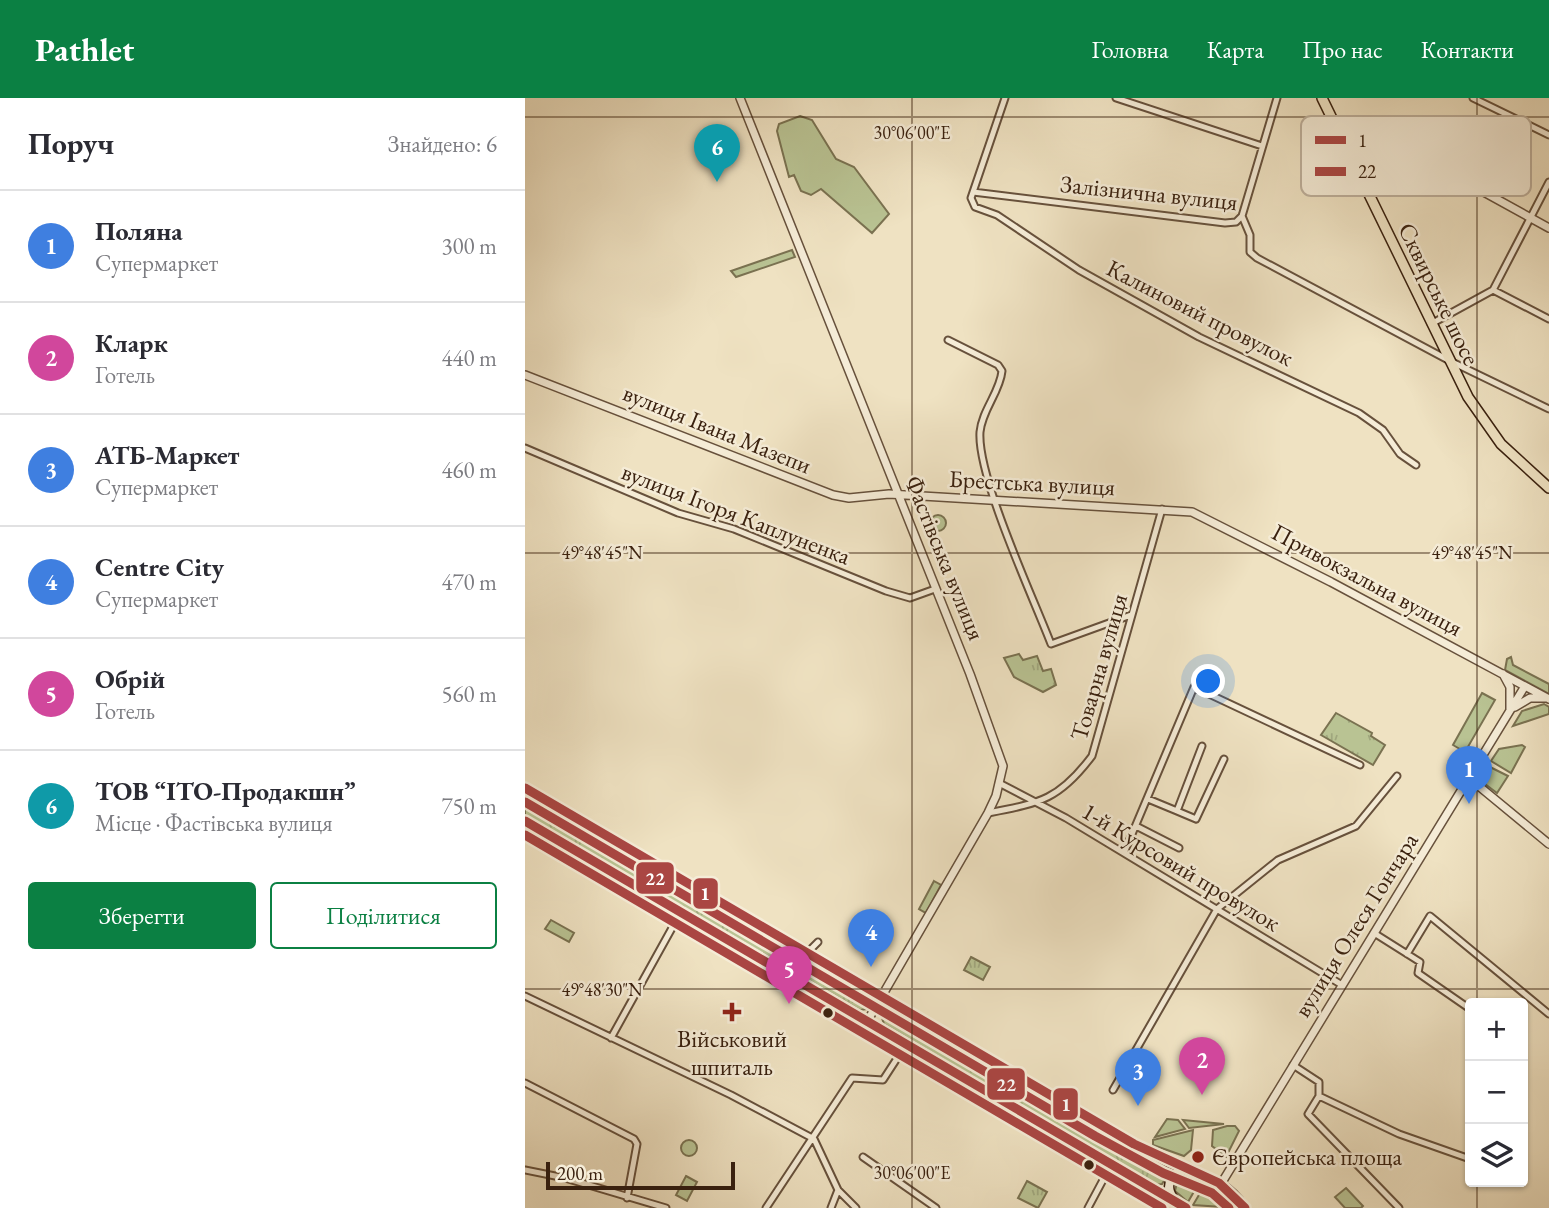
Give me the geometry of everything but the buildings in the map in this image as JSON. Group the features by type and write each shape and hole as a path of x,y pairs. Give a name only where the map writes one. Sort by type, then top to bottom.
{"main road":[{"name":"Сквирське шосе","path":"1322,98 1331,116"},
{"name":"Сквирське шосе","path":"1370,196 1431,324 1488,428 1514,457 1549,488"},
{"path":"525,788 1101,1125 1170,1163 1209,1176 1245,1208"},
{"path":"525,821 682,910 1186,1208"},
{"path":"1175,1201 1168,1189 1170,1181 1175,1174 1188,1169"}],"street":[{"name":"Фастівська вулиця","path":"740,98 899,495 1003,766 988,813 868,1020"},
{"path":"973,192 1005,98"},
{"path":"1116,98 1262,146"},
{"path":"1242,216 1277,98"},
{"path":"1473,98 1510,116"},
{"path":"1531,126 1549,135"},
{"path":"1431,324 1493,290 1549,182"},
{"name":"Залізнична вулиця","path":"973,192 1225,223 1236,222 1242,216 1250,235 1250,252 1257,258 1450,361 1549,409"},
{"name":"Калиновий провулок","path":"973,192 971,198 975,207 997,215 1079,270 1199,337 1359,413 1383,430 1400,454 1416,465"},
{"path":"1491,196 1549,228"},
{"path":"1493,290 1549,319"},
{"path":"947,340 998,365 1002,371 980,429 981,449 996,502 1051,644 1131,615"},
{"name":"вулиця Івана Мазепи","path":"525,375 833,495 849,498 873,494 899,495"},
{"name":"вулиця Ігоря Каплуненка","path":"525,448 678,513 734,528 886,591 910,598 935,589"},
{"name":"Брестська вулиця","path":"899,495 1162,509"},
{"name":"Товарна вулиця","path":"988,813 1040,803 1077,775 1092,756 1162,509"},
{"name":"Привокзальна вулиця","path":"1162,509 1192,512 1205,517 1549,699"},
{"path":"1502,673 1510,687 1509,712"},
{"name":"вулиця Олеся Гончара","path":"1221,1184 1525,686"},
{"path":"1124,853 1194,687 1360,765"},
{"path":"1509,712 1523,701 1549,699"},
{"path":"1177,811 1202,746"},
{"path":"1148,799 1196,819 1224,759"},
{"path":"1113,1090 1217,909 1278,860 1356,826 1377,804 1397,776"},
{"path":"1469,778 1549,844"},
{"name":"1-й Курсовий провулок","path":"999,783 1040,803 1342,985"},
{"path":"1136,826 1179,848"},
{"path":"611,1038 682,910"},
{"path":"1407,954 1430,916 1549,1014"},
{"path":"1374,933 1420,962 1418,973 1465,1006"},
{"path":"807,954 818,942"},
{"path":"525,996 731,1095 814,1139 838,1190 856,1208"},
{"path":"766,1208 852,1078 883,1080 907,1043"},
{"path":"1293,1065 1319,1082 1319,1096 1308,1114 1399,1208"},
{"path":"525,1083 634,1139 637,1144 627,1198"},
{"path":"1319,1096 1399,1134 1465,1156"},
{"path":"863,1157 936,1208"},
{"path":"1087,1208 1111,1165"},
{"path":"525,1170 565,1178 651,1207 666,1208"},
{"path":"831,1208 838,1190"}],"green space":[{"path":"800,116 812,120 836,159 854,167 889,214 872,233 821,189 811,195 801,191 794,175 789,177 777,131 779,124"},
{"path":"792,250 795,257 736,277 731,271"},
{"path":"935,515 941,515 946,523 944,529 935,531 930,526 930,520"},
{"path":"1019,654 1023,660 1037,656 1043,671 1051,669 1056,685 1043,692 1014,677 1004,658"},
{"path":"1511,657 1513,665 1549,684 1549,694 1505,670 1507,659"},
{"path":"1482,693 1495,700 1465,752 1453,745"},
{"path":"1544,704 1549,707 1549,714 1513,726 1522,711"},
{"path":"1336,713 1372,733 1371,736 1385,745 1373,765 1321,735"},
{"path":"1522,745 1525,747 1511,773 1491,761 1499,749"},
{"path":"1490,767 1508,776 1497,793 1481,781"},
{"path":"525,793 868,995 871,1003 867,1009 860,1010 525,815"},
{"path":"934,881 941,885 926,913 919,909"},
{"path":"551,920 574,933 569,942 545,929"},
{"path":"971,957 990,967 983,980 964,970"},
{"path":"886,1008 1164,1170 1167,1176 1162,1184 1156,1185 884,1024 881,1015"},
{"path":"1167,1119 1178,1120 1185,1129 1155,1137"},
{"path":"1183,1120 1224,1124 1189,1128"},
{"path":"1235,1126 1239,1131 1226,1157 1212,1146 1213,1130"},
{"path":"1193,1130 1191,1150 1184,1156 1153,1145 1153,1140"},
{"path":"689,1140 695,1142 695,1154 689,1156 683,1154 681,1148 683,1142"},
{"path":"686,1176 697,1182 687,1201 676,1195"},
{"path":"1186,1177 1200,1181 1188,1202 1175,1191 1177,1182"},
{"path":"1027,1181 1047,1192 1038,1208 1018,1198"},
{"path":"1206,1183 1238,1208 1193,1205"},
{"path":"1346,1188 1363,1206 1361,1208 1345,1208 1335,1197"}],"transit line":[{"name":"1","path":"525,788 1134,1144 1219,1183 1245,1208"},
{"name":"22","path":"525,802 1095,1136 1163,1173 1212,1193 1229,1208"},
{"name":"1","path":"525,821 1186,1208"},
{"name":"22","path":"525,835 1162,1208"}],"place":[{"name":"ТОВ “ІТО-Продакшн”","path":"717,182"},
{"name":"Поляна","path":"1469,804"},
{"name":"Centre City","path":"871,967"},
{"name":"Обрій","path":"789,1004"},
{"name":"Військовий шпиталь","path":"732,1012"},
{"name":"Кларк","path":"1202,1095"},
{"name":"АТБ-Маркет","path":"1138,1106"},
{"name":"Європейська площа","path":"1198,1157"}]}
